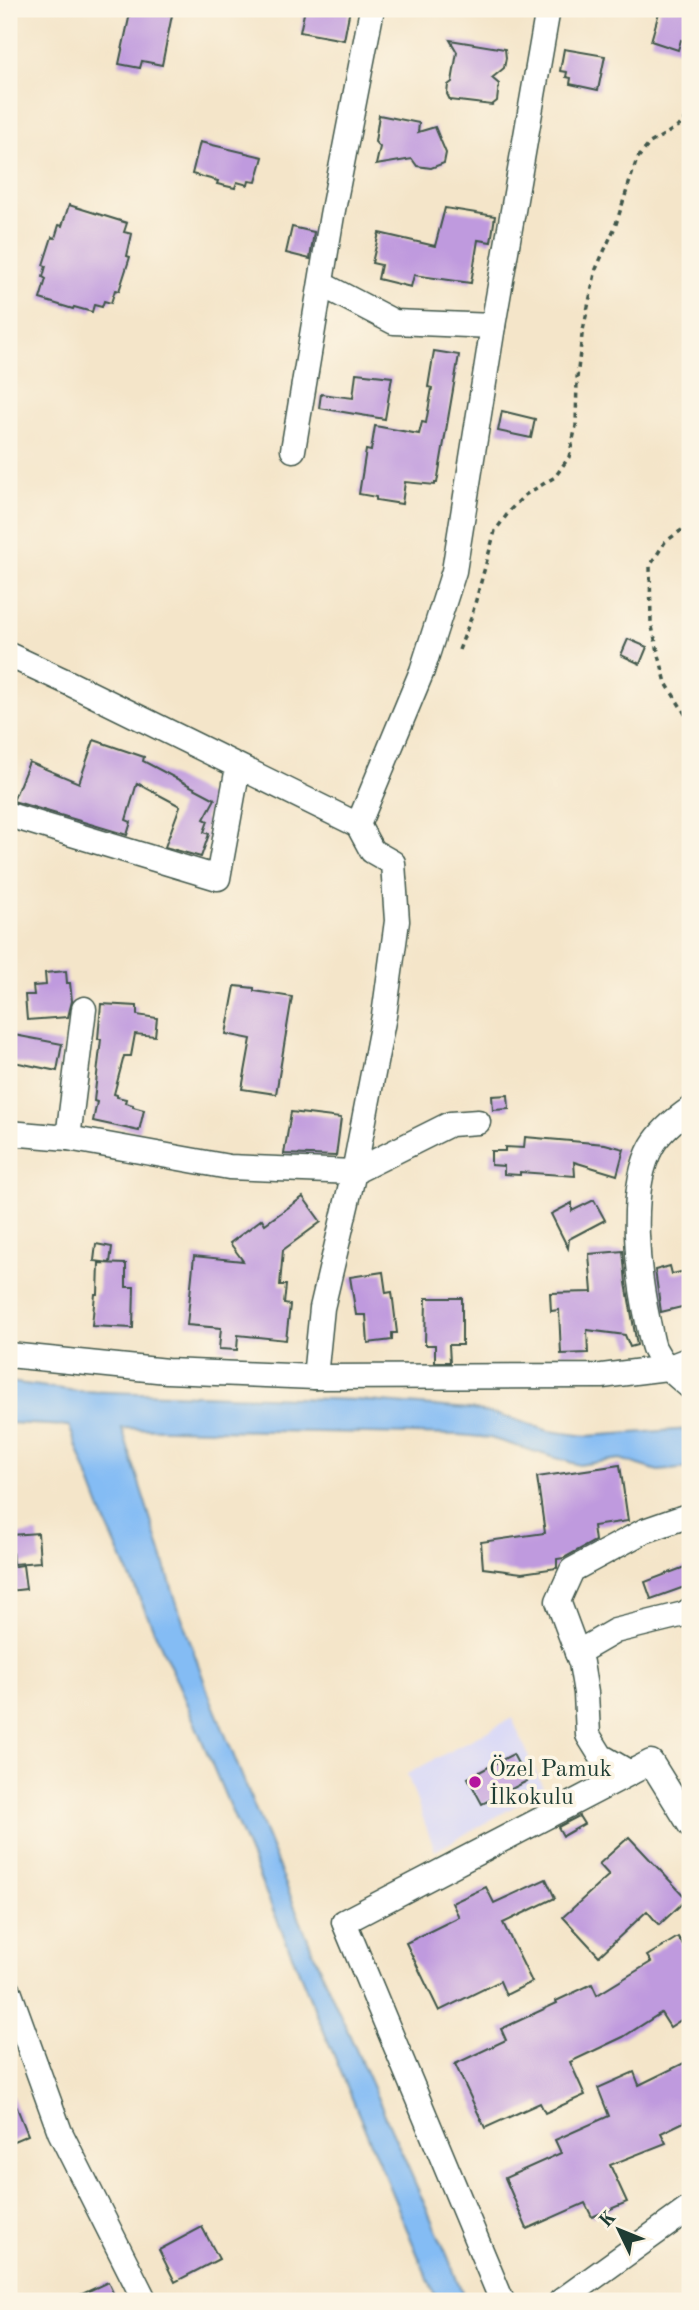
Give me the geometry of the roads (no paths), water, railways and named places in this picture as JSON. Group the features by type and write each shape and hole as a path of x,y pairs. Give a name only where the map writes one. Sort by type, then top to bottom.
{"street":[{"path":"293,450 372,9"},
{"path":"358,825 422,671 454,571 548,9"},
{"path":"321,284 394,322 493,326"},
{"path":"9,655 358,825 372,850 393,863 397,921 384,1016 354,1172 322,1308 315,1377"},
{"path":"9,815 218,878 238,767"},
{"path":"68,1138 84,1009"},
{"path":"690,1109 652,1146 640,1180 637,1220 640,1286 654,1346 667,1368 690,1387"},
{"path":"9,1133 68,1138 229,1167 354,1172 450,1124 478,1122"},
{"path":"9,1355 167,1371 315,1377 602,1377 667,1368 690,1359"},
{"path":"630,1773 601,1756 588,1735 586,1693 577,1653 558,1601 572,1570 644,1531 690,1515"},
{"path":"577,1653 615,1631 684,1614 690,1610"},
{"path":"502,2301 344,1922 651,1762 690,1825"},
{"path":"9,1991 60,2132 145,2301"},
{"path":"561,2301 690,2208"}],"water":[{"path":"9,1382 77,1391 356,1400 470,1409 507,1417 549,1431 587,1436 690,1429 690,1468 658,1471 620,1459 579,1465 490,1438 460,1435 122,1428 179,1610 208,1692 318,1964 465,2301 437,2301 180,1688 105,1521 69,1426 9,1423"}],"place":[{"name":"Özel Pamuk İlkokulu","path":"475,1782"}]}
